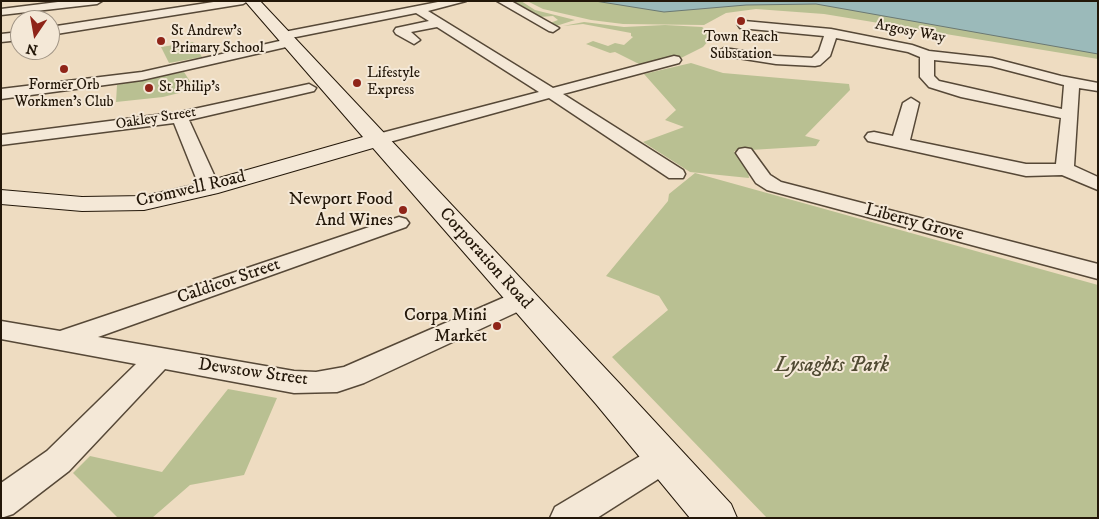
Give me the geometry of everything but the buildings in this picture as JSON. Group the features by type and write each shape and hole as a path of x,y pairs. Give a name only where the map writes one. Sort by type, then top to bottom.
{"street":[{"path":"1,12 97,1"},
{"path":"60,29 243,1"},
{"name":"Corporation Road","path":"252,1 608,394 716,518"},
{"path":"1,94 142,76 387,15 461,1"},
{"path":"502,1 542,21 555,23"},
{"path":"375,6 387,15"},
{"path":"418,10 552,93 676,174"},
{"path":"414,40 400,31 438,23"},
{"name":"Argosy Way","path":"744,25 830,33 912,49 927,54 984,61 1072,83 1098,87"},
{"path":"724,52 738,60 815,62 826,53 830,33"},
{"path":"927,54 927,76 934,84 961,92 1069,115"},
{"path":"376,140 674,60"},
{"path":"1065,169 1072,83"},
{"name":"Oakley Street","path":"1,140 180,117 309,88"},
{"path":"900,143 911,103"},
{"path":"180,117 210,188"},
{"path":"874,137 1026,170 1065,169 1098,184"},
{"name":"Cromwell Road","path":"1,197 115,205 144,203 210,188 376,140"},
{"name":"Liberty Grove","path":"745,152 763,179 774,186 1098,272"},
{"name":"Caldicot Street","path":"59,341 399,223"},
{"name":"Dewstow Street","path":"1,330 294,382 337,381 521,300"},
{"path":"1,503 58,461 158,359"},
{"path":"567,518 664,459"}],"green space":[{"path":"506,1 521,1 535,10 575,20 556,26 550,23 558,20 553,16 539,17"},
{"path":"527,1 929,1 1098,34 1098,59 824,14 756,9 726,13 704,25 623,24 591,20 543,9"},
{"path":"584,22 624,27 665,25 702,27 710,39 703,47 677,60 641,65 615,52 610,53 586,44 593,41 608,46 615,43 624,45 633,37 631,33 583,24 563,26"},
{"path":"193,42 202,57 169,63 161,47"},
{"path":"691,63 723,73 849,84 850,90 805,136 820,140 816,146 734,151 748,171 749,178 690,172 643,142 684,127 665,120 676,110 644,74"},
{"path":"184,72 195,89 163,97 116,102 117,85"},
{"name":"Lysaghts Park","path":"695,173 1098,285 1098,518 767,518 612,357 668,310 659,296 606,276 668,201 669,194"},
{"path":"228,389 277,398 244,475 190,485 152,518 118,518 73,473 90,456 162,472"}],"water":[{"path":"595,1 1098,1 1098,54 816,4 746,5 664,12"}],"place":[{"name":"Town Reach Substation","path":"741,21"},
{"name":"St Andrew's Primary School","path":"161,41"},
{"name":"Former Orb Workmen's Club","path":"64,69"},
{"name":"Lifestyle Express","path":"357,83"},
{"name":"St Philip's","path":"149,88"},
{"name":"Newport Food And Wines","path":"403,210"},
{"name":"Corpa Mini Market","path":"497,326"}]}
